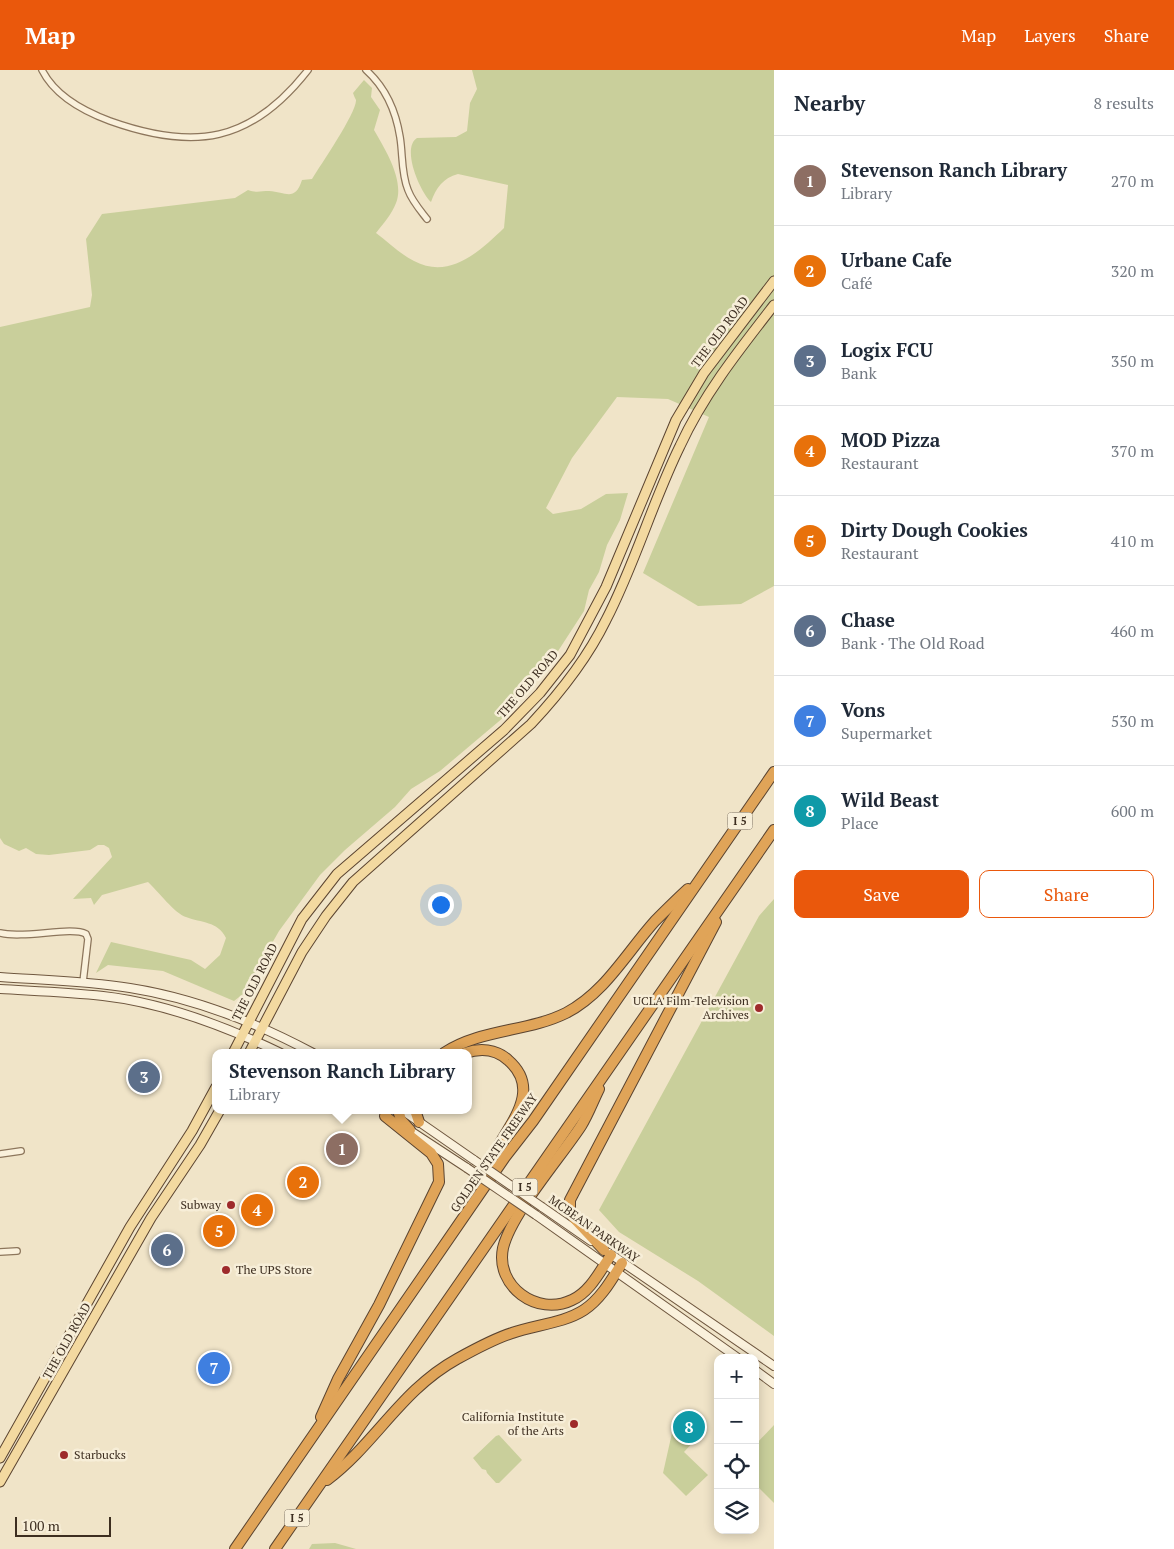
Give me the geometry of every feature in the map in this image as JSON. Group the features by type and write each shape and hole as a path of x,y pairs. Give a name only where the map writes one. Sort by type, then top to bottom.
{"highway":[{"name":"GOLDEN STATE FREEWAY","path":"235,1549 774,772"},
{"name":"I 5","path":"275,1549 774,830"},
{"path":"452,1049 465,1042 544,1022 578,1006 597,990 655,921 706,870"},
{"path":"614,1059 582,1125 508,1235 502,1260 510,1283 518,1292 539,1304 563,1304 579,1296 607,1256 573,1217 570,1211 570,1200 733,888"},
{"path":"472,1052 487,1050 502,1055 518,1071 524,1087 522,1103 492,1158 483,1189"},
{"path":"311,1439 338,1379 378,1305 439,1182 438,1164 432,1153 382,1114"},
{"path":"399,1114 401,1120 414,1133"},
{"path":"417,1114 419,1122"},
{"path":"318,1487 350,1463 394,1410 426,1380 455,1360 507,1334 568,1318 584,1310 599,1296 620,1267"}],"main road":[{"name":"THE OLD ROAD","path":"235,1049 302,919 337,874 504,730 540,693 570,655 606,587 676,420 704,373 774,281"},
{"name":"THE OLD ROAD","path":"251,1049 302,952 326,916 353,882 531,724 548,706 582,662 617,598 678,448 693,420 715,382 774,305"},
{"path":"0,977 83,982 162,994 200,1004 248,1022 304,1049"},
{"path":"0,989 104,996 126,1000 184,1014 242,1034 273,1049"},
{"name":"THE OLD ROAD","path":"0,1458 130,1227 192,1131 212,1094"},
{"name":"THE OLD ROAD","path":"0,1482 151,1218 217,1114"},
{"name":"MCBEAN PARKWAY","path":"383,1114 536,1215 607,1256"},
{"name":"MCBEAN PARKWAY","path":"408,1114 542,1206 733,1354"},
{"name":"MCBEAN PARKWAY","path":"620,1267 774,1366"},
{"path":"759,1372 774,1376"},
{"path":"759,1372 774,1384"}],"street":[{"path":"42,70 52,86 63,96 92,114 149,134 187,139 225,133 256,119 283,99 308,70"},
{"path":"366,70 375,79 390,101 400,136 402,170 408,190 413,202 427,219"},
{"path":"0,933 13,936 75,931 86,934 88,939 83,982"},
{"path":"0,1154 21,1151"},
{"path":"0,1252 17,1251"}],"green space":[{"path":"472,70 774,70 774,586 741,604 698,606 643,573 709,417 668,399 617,397 572,458 546,508 553,514 581,509 606,494 628,493 620,520 607,545 599,572 589,590 584,611 549,665 504,717 440,771 411,789 395,807 345,850 320,875 279,931 243,994 234,1001 163,971 108,965 96,973 111,942 191,960 205,969 220,955 226,938 223,932 214,925 182,915 148,882 102,895 94,905 91,898 73,899 112,857 109,848 104,845 98,845 90,850 49,855 36,854 26,848 19,851 4,844 0,838 0,327 90,307 92,295 86,239 102,214 235,198 248,190 285,194 296,191 302,180 312,179 345,127 355,106 356,100 353,93 364,80 372,88 371,97 380,110 374,130 392,165 398,185 396,203 376,233 409,258 427,266 440,267 452,265 463,260 485,246 504,228 508,185 458,174 448,178 441,184 431,202 422,189 414,170 411,151 413,143 417,138 456,137 467,131 470,103 477,89"},
{"path":"774,899 774,1336 698,1281 619,1232 599,1210 759,916"},
{"path":"674,1424 696,1439 684,1452 708,1475 686,1496 663,1473"},
{"path":"774,1425 774,1503 759,1488 759,1441"},
{"path":"499,1435 522,1460 499,1483 496,1483 473,1458"},
{"path":"335,1543 356,1549 309,1549 312,1544"}],"place":[{"name":"UCLA Film-Television Archives","path":"759,1008"},
{"name":"Logix FCU","path":"144,1077"},
{"name":"Stevenson Ranch Library","path":"342,1149"},
{"name":"Urbane Cafe","path":"303,1182"},
{"name":"Subway","path":"231,1205"},
{"name":"MOD Pizza","path":"257,1210"},
{"name":"Dirty Dough Cookies","path":"219,1231"},
{"name":"Chase","path":"167,1250"},
{"name":"The UPS Store","path":"226,1270"},
{"name":"Vons","path":"214,1368"},
{"name":"California Institute of the Arts","path":"574,1424"},
{"name":"Wild Beast","path":"689,1427"},
{"name":"Starbucks","path":"64,1455"}]}
